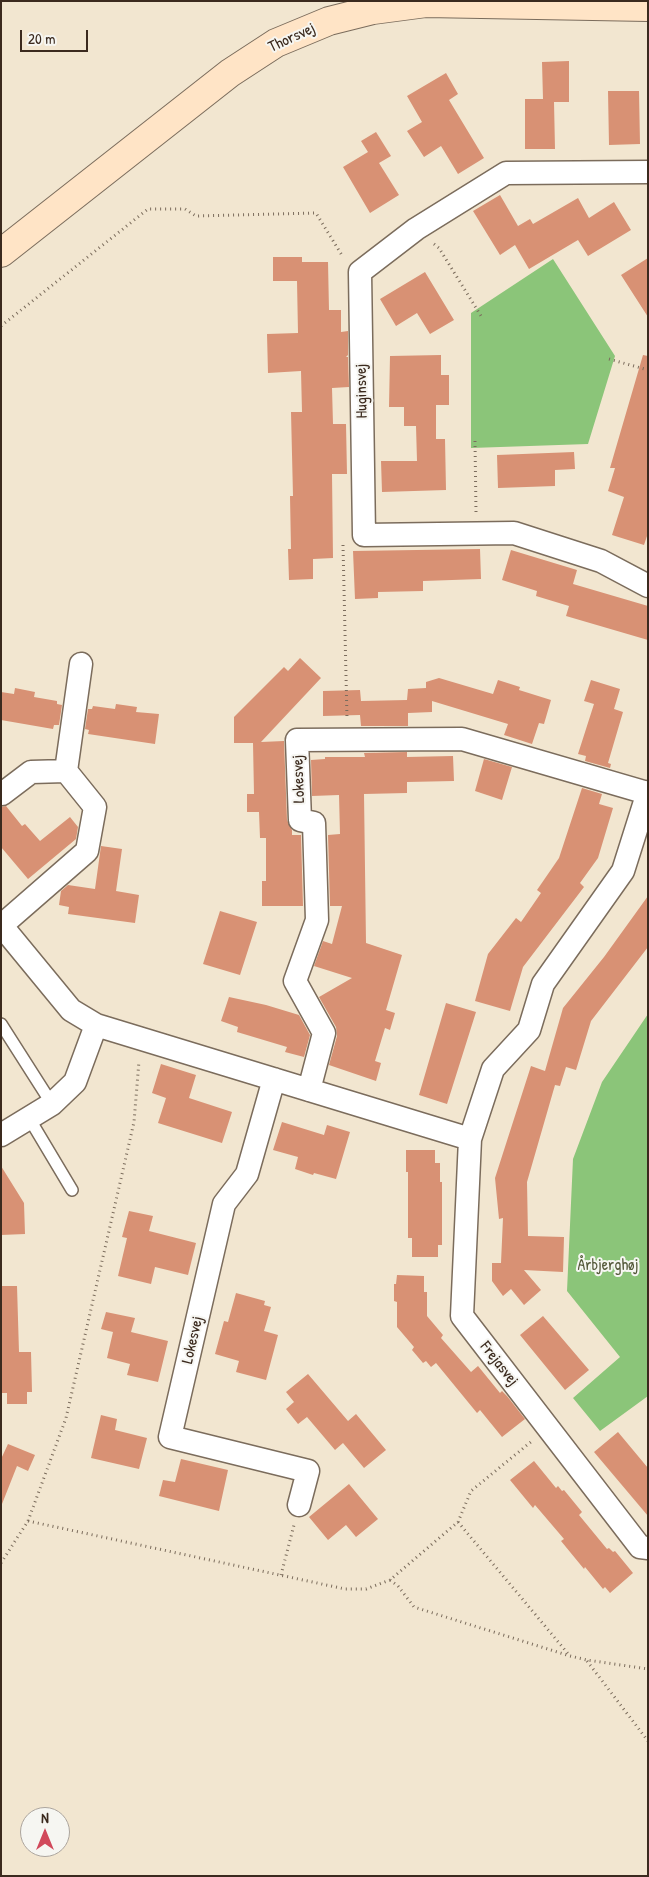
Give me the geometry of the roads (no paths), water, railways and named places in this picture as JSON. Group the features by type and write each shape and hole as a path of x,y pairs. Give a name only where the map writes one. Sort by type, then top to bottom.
{"street":[{"name":"Thorsvej","path":"1,253 230,73 276,43 329,21 372,10 426,3 648,7"},
{"name":"Huginsvej","path":"647,584 601,561 514,533 364,536 360,272 416,229 506,173 648,172"},
{"path":"81,664 66,771 95,807 87,851 2,925 71,1010 96,1025 470,1139"},
{"name":"Lokesvej","path":"309,1090 324,1032 295,981 317,920 314,823 300,820 297,740 462,739 648,792 623,871 543,984 529,1030 493,1069 470,1139"},
{"path":"2,794 31,772 66,771"},
{"path":"1,1134 52,1104 75,1082 96,1025"},
{"name":"Lokesvej","path":"274,1078 247,1174 224,1204 170,1437 308,1471 299,1505"},
{"name":"Frejasvej","path":"470,1139 462,1316 640,1547 648,1548"}],"lane":[{"path":"1,1024 52,1104"},
{"path":"29,1118 72,1190"}],"park label":[{"name":"Årbjerghøj","path":"608,1266"}]}
